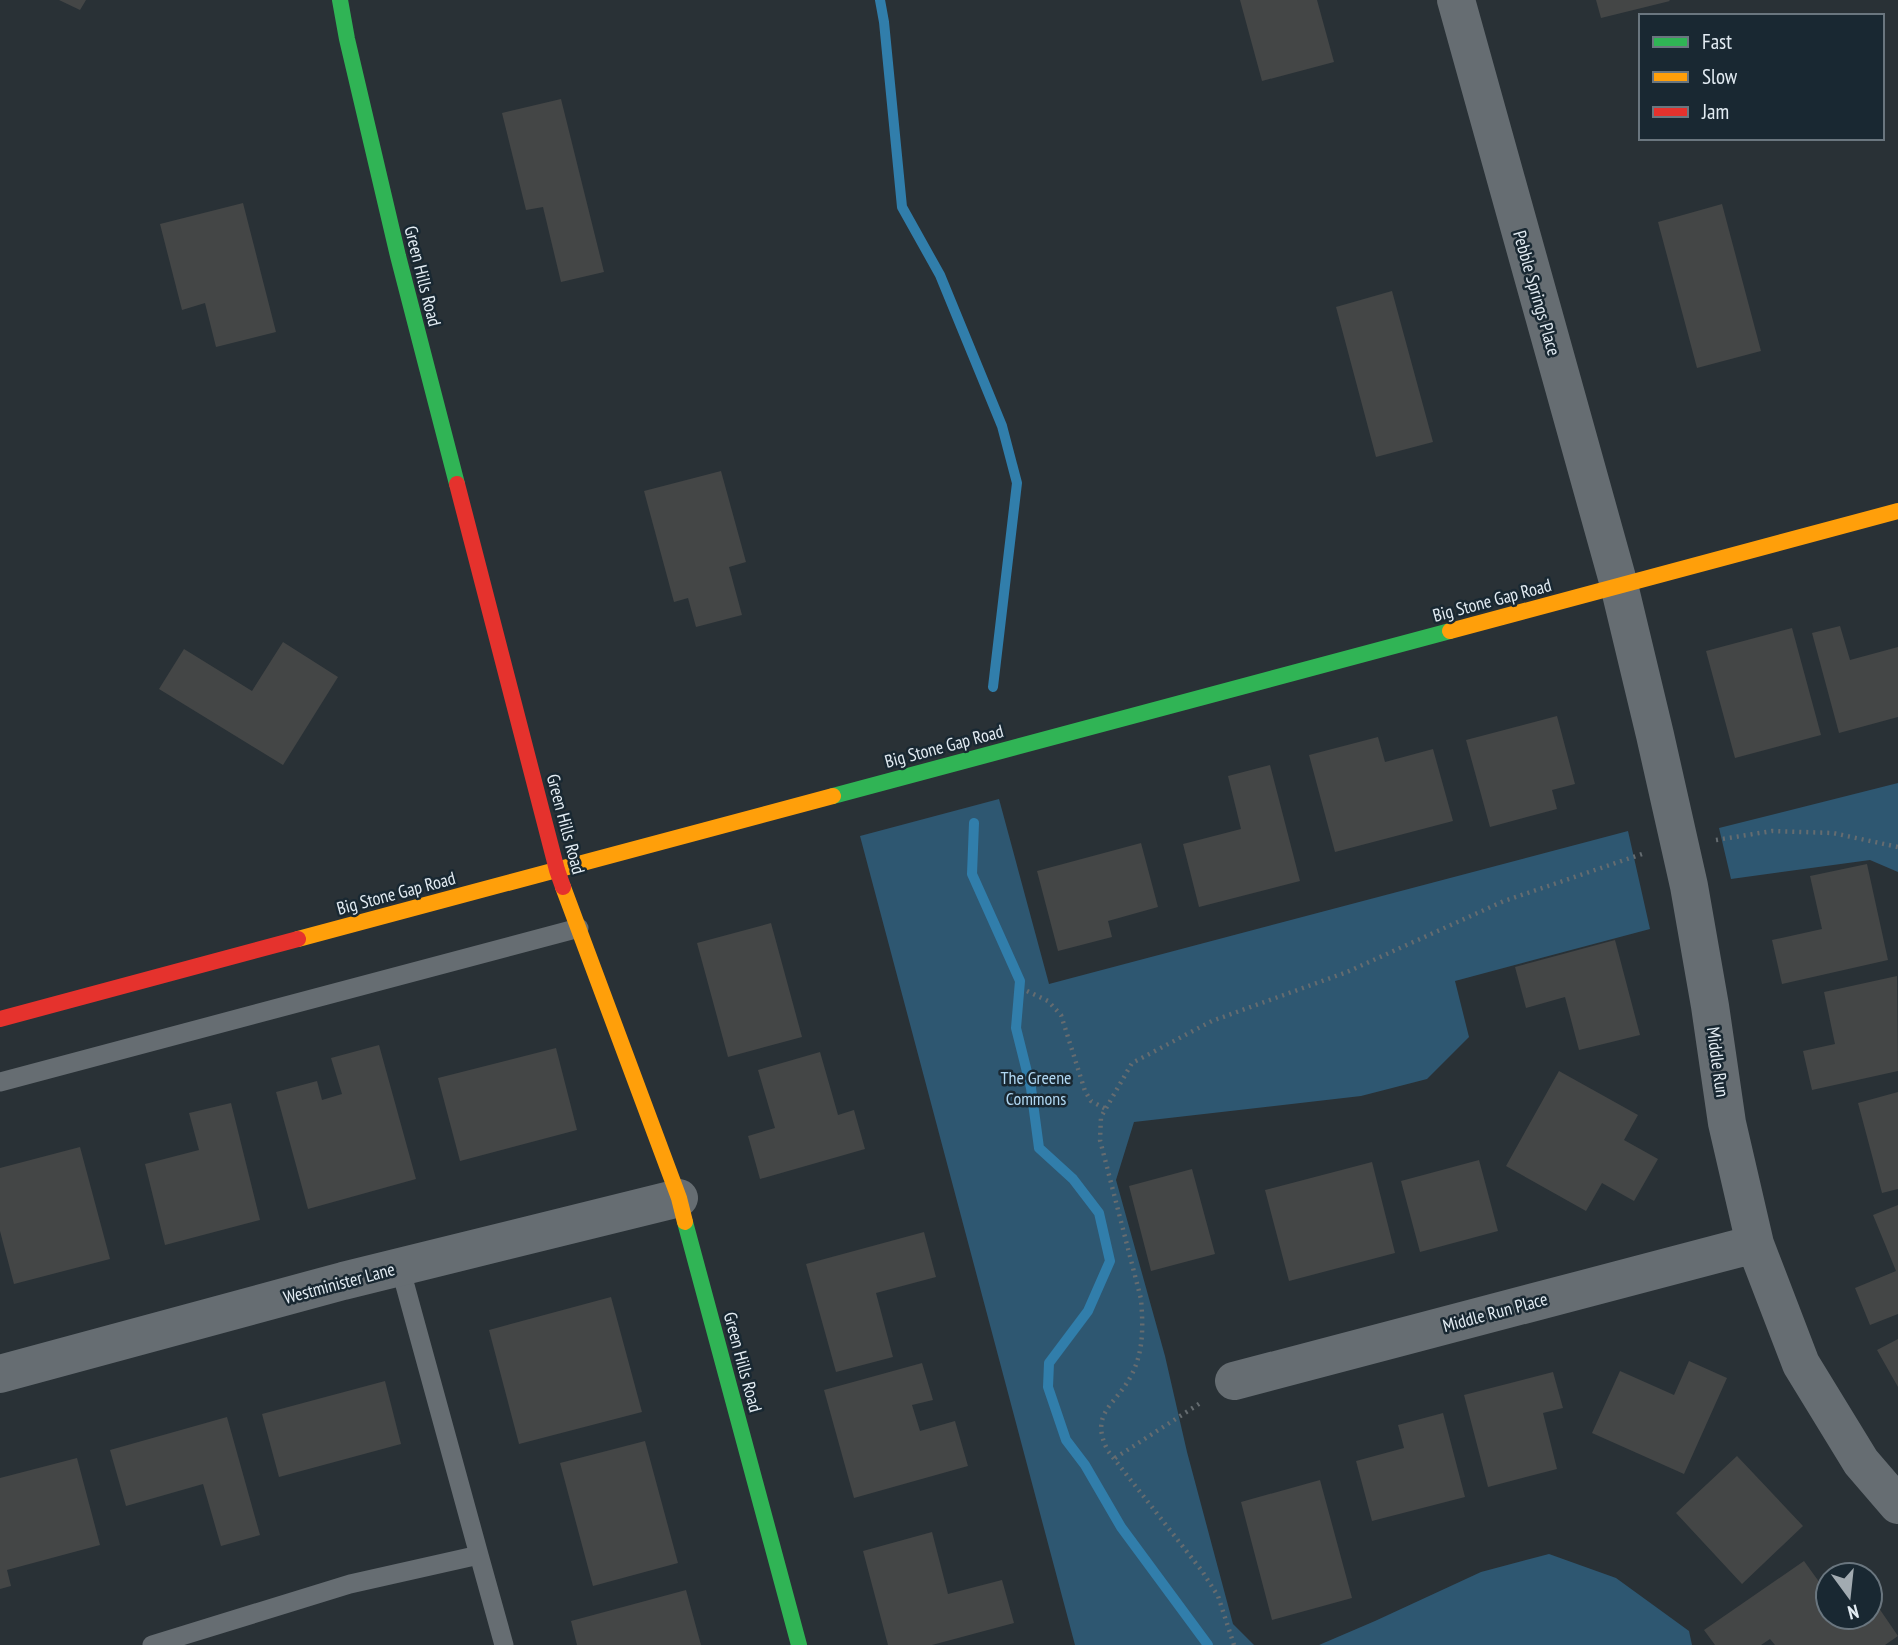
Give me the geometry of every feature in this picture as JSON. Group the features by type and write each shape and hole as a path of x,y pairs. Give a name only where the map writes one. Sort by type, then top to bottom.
{"street":[{"name":"Green Hills Road","path":"340,0 398,256 557,870 679,1198 799,1645"},
{"name":"Pebble Springs Place","path":"1456,0 1619,586"},
{"name":"Big Stone Gap Road","path":"0,1019 1898,511"},
{"name":"Middle Run","path":"1619,586 1689,886 1727,1123 1755,1244 1801,1364 1861,1462 1898,1506"},
{"name":"Westminister Lane","path":"0,1374 400,1267 679,1198"},
{"name":"Middle Run Place","path":"1234,1381 1755,1244"}],"lane":[{"path":"0,1082 579,928"},
{"path":"400,1267 504,1645"},
{"path":"152,1645 351,1584 479,1555"}],"path":[{"path":"1234,1645 1217,1596 1202,1571 1102,1440 1100,1426 1104,1414 1132,1374 1140,1350 1143,1325 1141,1299 1100,1140 1101,1117 1132,1063 1212,1021 1347,972 1504,901 1653,850 1772,831 1833,833 1898,847"},
{"path":"1027,991 1048,1001 1061,1016 1085,1091 1091,1101 1106,1109"},
{"path":"1115,1458 1234,1381"}],"green space":[{"path":"1898,783 1898,872 1870,860 1731,879 1719,828"},
{"name":"The Greene Commons","path":"999,799 1049,984 1628,831 1650,929 1455,981 1469,1037 1427,1079 1361,1096 1134,1122 1116,1180 1165,1356 1187,1452 1233,1624 1254,1645 1075,1645 860,836"},
{"path":"1549,1554 1616,1578 1689,1631 1692,1645 1319,1645 1481,1572"}],"building":[{"path":"59,0 86,0 80,10"},
{"path":"1240,0 1317,0 1334,62 1262,81"},
{"path":"1596,0 1669,0 1670,1 1601,18"},
{"path":"561,99 604,272 561,282 543,207 526,210 502,113"},
{"path":"243,203 276,332 216,347 205,303 182,310 160,224"},
{"path":"1722,204 1761,351 1697,368 1658,222"},
{"path":"1392,291 1433,442 1376,457 1336,307"},
{"path":"721,471 746,562 729,567 742,615 696,627 688,598 674,602 644,491"},
{"path":"1840,626 1850,660 1898,647 1898,717 1839,733 1812,633"},
{"path":"1792,628 1821,735 1735,758 1706,651"},
{"path":"283,642 338,677 283,765 159,689 184,649 252,691"},
{"path":"1557,716 1575,784 1552,790 1557,809 1490,827 1466,740"},
{"path":"1378,737 1385,762 1433,749 1453,821 1335,852 1309,755"},
{"path":"1270,765 1300,881 1199,907 1183,844 1241,829 1228,776"},
{"path":"1141,843 1158,907 1108,921 1112,937 1058,951 1037,871"},
{"path":"1867,864 1888,960 1782,984 1772,940 1822,929 1810,876"},
{"path":"771,923 802,1037 728,1057 697,943"},
{"path":"1615,940 1640,1035 1579,1050 1565,997 1526,1008 1515,967"},
{"path":"1897,976 1898,1071 1812,1090 1803,1051 1835,1044 1824,992"},
{"path":"379,1045 416,1179 308,1209 276,1092 317,1081 322,1100 342,1094 331,1058"},
{"path":"556,1048 577,1130 460,1161 438,1078"},
{"path":"820,1052 838,1115 854,1110 865,1149 760,1179 748,1136 775,1128 758,1070"},
{"path":"1559,1071 1638,1115 1624,1140 1658,1159 1634,1201 1602,1183 1586,1211 1506,1166"},
{"path":"1898,1092 1898,1189 1882,1193 1858,1103"},
{"path":"231,1103 260,1220 165,1245 145,1164 199,1150 189,1113"},
{"path":"80,1147 110,1259 14,1284 0,1231 0,1168"},
{"path":"1479,1160 1498,1231 1420,1252 1401,1181"},
{"path":"1372,1162 1395,1253 1289,1281 1265,1190"},
{"path":"1192,1169 1215,1254 1151,1271 1129,1186"},
{"path":"1898,1205 1898,1314 1870,1325 1855,1288 1896,1271 1873,1215"},
{"path":"924,1232 936,1277 876,1293 893,1357 836,1372 806,1264"},
{"path":"611,1297 642,1412 519,1444 489,1330"},
{"path":"1898,1339 1898,1387 1877,1350"},
{"path":"1689,1361 1727,1378 1684,1474 1592,1433 1620,1371 1674,1395"},
{"path":"922,1363 933,1400 912,1405 920,1431 955,1421 968,1466 854,1498 824,1390"},
{"path":"1553,1372 1563,1408 1543,1413 1557,1469 1488,1487 1464,1395"},
{"path":"385,1381 401,1444 279,1477 262,1414"},
{"path":"1443,1413 1465,1497 1372,1521 1356,1461 1404,1448 1398,1425"},
{"path":"227,1417 260,1535 221,1546 203,1484 126,1506 110,1450"},
{"path":"645,1441 678,1563 593,1586 560,1463"},
{"path":"1737,1456 1803,1526 1742,1584 1676,1513"},
{"path":"77,1458 100,1545 7,1570 11,1586 0,1589 0,1478"},
{"path":"1320,1480 1352,1598 1272,1620 1241,1502"},
{"path":"932,1532 948,1594 1002,1580 1014,1623 932,1645 888,1645 863,1551"},
{"path":"1804,1561 1814,1575 1814,1631 1884,1631 1884,1616 1898,1636 1885,1645 1775,1645 1770,1639 1761,1645 1715,1645 1704,1630"},
{"path":"686,1590 701,1645 577,1645 571,1621"}],"waterway":[{"path":"880,0 902,207 940,275 1002,426 1017,483 993,687"},
{"path":"974,823 972,874 1020,981 1016,1028 1031,1088 1039,1148 1073,1179 1099,1213 1110,1261 1088,1311 1049,1363 1048,1387 1066,1440 1085,1465 1121,1527 1208,1645"}],"traffic: fast":[{"path":"340,0 398,256 457,484"},
{"path":"833,796 1450,631"},
{"path":"685,1222 799,1645"}],"traffic: slow":[{"path":"1450,631 1898,511"},
{"path":"298,939 833,796"},
{"path":"563,887 679,1198 685,1222"}],"traffic: jam":[{"path":"457,484 563,887"},
{"path":"0,1019 298,939"}]}
